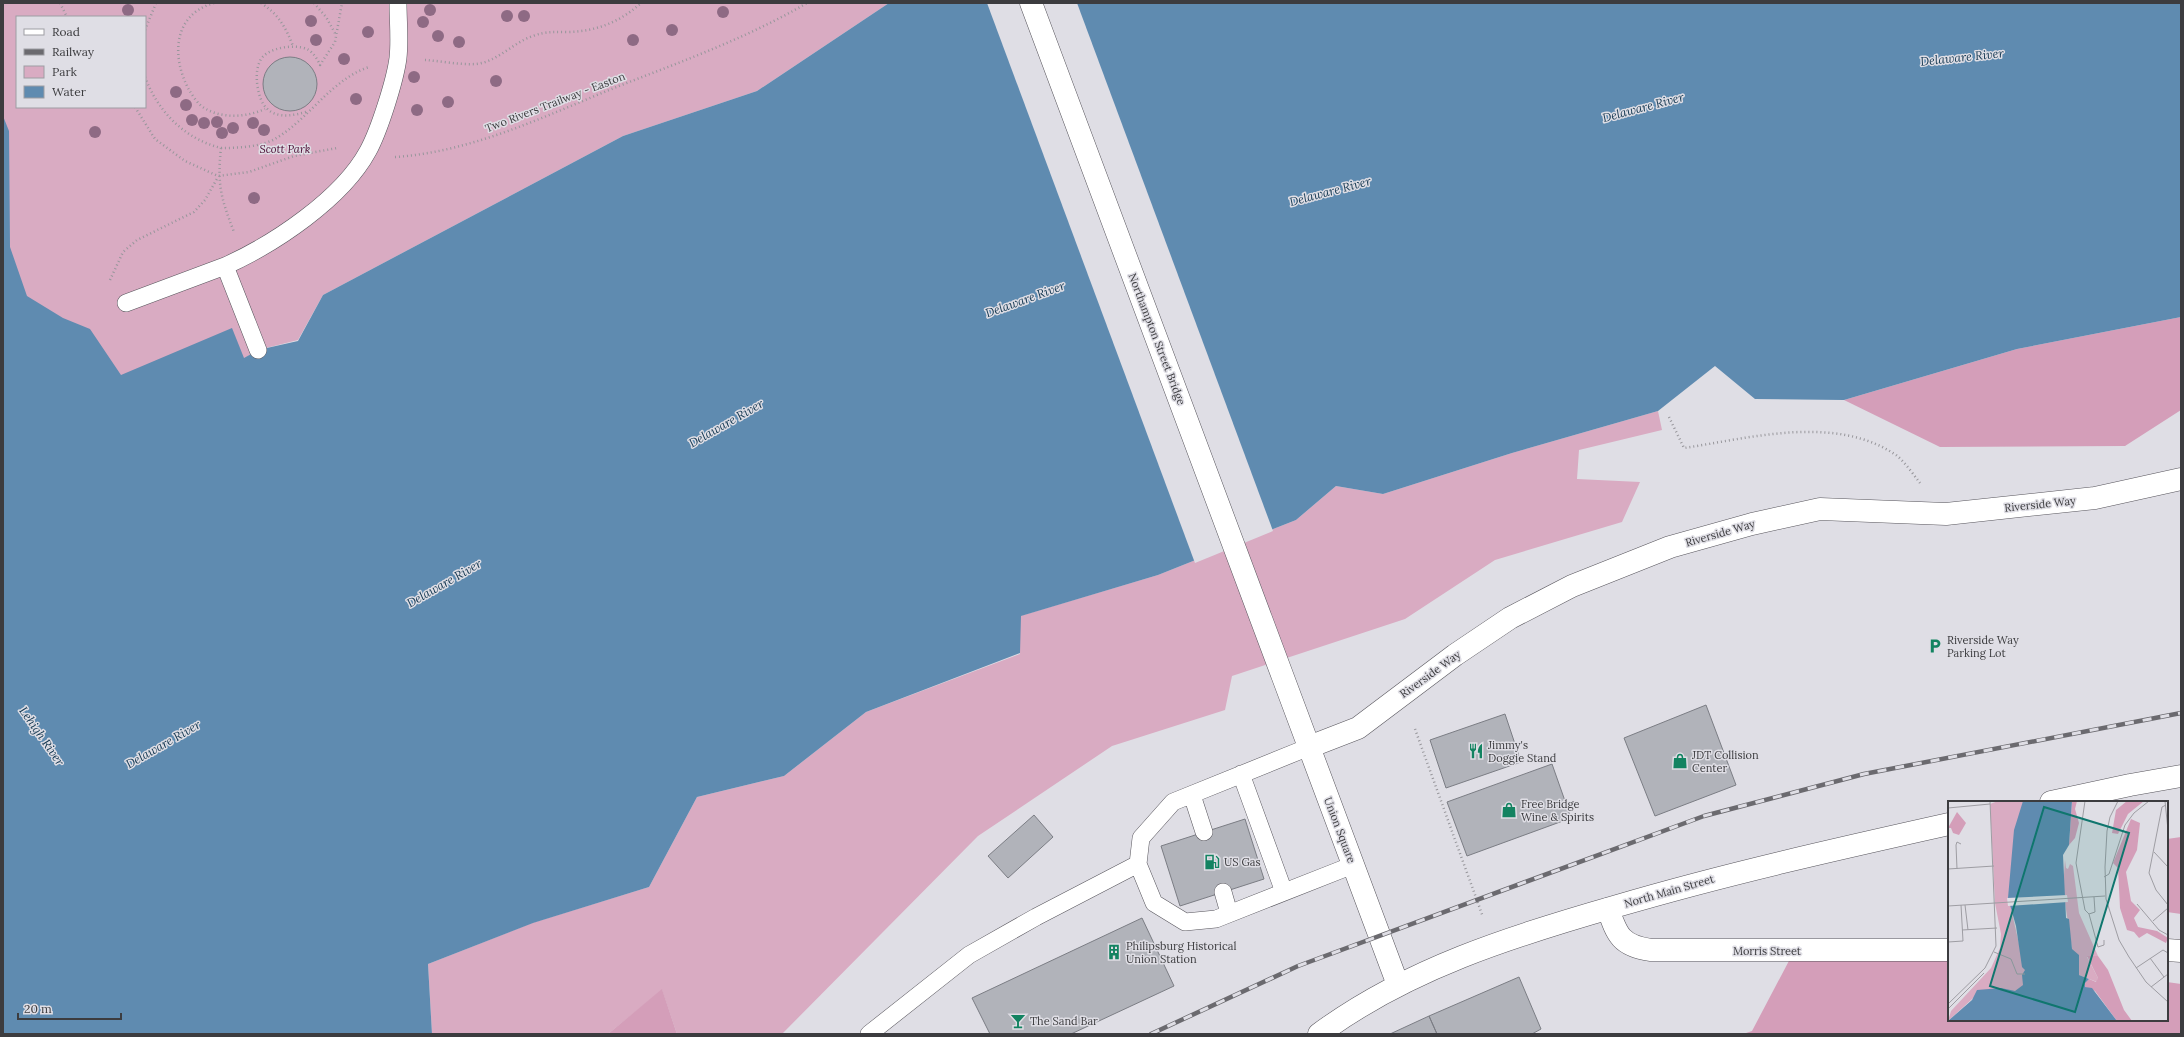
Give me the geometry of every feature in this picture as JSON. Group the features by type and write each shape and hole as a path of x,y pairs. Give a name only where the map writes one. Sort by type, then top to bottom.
{"main road":[{"name":"Northampton Street Bridge","path":"1031,3 1283,674"},
{"name":"Riverside Way","path":"1308,747 1358,728 1455,655 1510,618 1572,586 1670,547 1752,524 1820,509 1946,514 2095,498 2181,479"},
{"name":"Union Square","path":"1283,674 1308,747 1398,985"},
{"path":"2056,801 2181,776"},
{"name":"North Main Street","path":"1319,1034 1363,1004 1398,985 1480,950 1608,909 1715,878 1948,824"},
{"name":"Morris Street","path":"1608,909 1621,939 1634,947 1651,950 1948,950"},
{"path":"2168,950 2181,951"}],"lane":[{"path":"126,303 245,257 285,233 319,206 346,180 368,151 382,116 398,58 398,3"},
{"path":"225,266 258,350"},
{"path":"1308,747 1173,802 1141,838 1138,864 1154,903 1185,922 1216,919 1353,864"},
{"path":"1241,774 1284,892"},
{"path":"1192,795 1204,832"},
{"path":"870,1034 970,955 1138,864"},
{"path":"1223,892 1229,913"}],"path":[{"path":"60,3 66,16"},
{"path":"146,28 156,3"},
{"path":"214,3 201,6 187,21 179,37 177,54 182,75 192,95 205,109 228,116 253,115 265,109"},
{"path":"261,3 275,12 287,31 292,46"},
{"path":"314,3 326,17 336,35"},
{"path":"307,112 285,116 275,114 265,109 259,97 256,82 258,66 262,57 274,50 292,46 308,50 318,60 320,65 335,42 342,3"},
{"path":"146,80 152,96 169,117 185,132 204,144 221,148 245,147 272,140 295,124 336,86 363,69 398,58 477,64 495,57 532,36 552,31 570,32 600,28 620,20 641,3"},
{"name":"Two Rivers Trailway - Easton","path":"218,176 249,172 317,150 354,148 391,157 413,156 474,141 517,127 706,53 759,29 807,3"},
{"path":"137,108 155,139 185,161 218,176"},
{"path":"221,148 218,176 222,201 235,233"},
{"path":"110,280 123,252 137,240 194,212 205,200 218,176"},
{"path":"1669,417 1684,448 1808,431 1861,438 1897,456 1946,514"},
{"path":"1415,729 1484,920"}],"green space":[{"name":"Scott Park","path":"3,3 889,3 757,91 623,136 323,295 298,340 258,350 131,426 3,340"},
{"path":"1658,411 1662,430 1579,450 1577,479 1640,482 1622,522 1495,560 1405,619 1232,676 1225,710 1112,746 978,836 782,1034 677,1034 662,990 608,1034 432,1034 428,964 532,923 649,887 697,797 784,776 866,712 1020,654 1020,616 1158,575 1296,520 1336,486 1383,494 1512,453"}],"shaded area":[{"path":"2181,317 2181,410 2125,446 1940,447 1844,400 2017,349"},
{"path":"2181,837 2181,914 2168,912 2168,839"},
{"path":"1791,957 1948,959 1948,1021 2168,1021 2168,982 2181,984 2181,1034 1743,1034 1752,1031"},
{"path":"662,989 677,1034 608,1034"}],"water":[{"path":"889,3 2181,3 2181,317 2017,349 1844,400 1755,399 1715,366 1658,411 1512,453 1383,494 1336,486 1296,520 1158,575 1021,616 1020,653 866,712 784,776 697,797 649,887 533,923 428,964 432,1034 3,1034 3,116 9,131 10,247 27,296 63,318 90,329 121,375 232,328 244,358 258,350 298,341 323,295 623,136 757,91"}],"pier":[{"path":"987,3 1077,3 1273,531 1195,563"}],"building":[{"path":"290,57 300,59 309,65 315,74 317,84 315,94 309,103 300,109 290,111 280,109 271,103 265,94 263,84 265,74 271,65 280,59"},
{"name":"JDT Collision Center","path":"1706,705 1736,785 1655,816 1624,738"},
{"name":"Jimmy's Doggie Stand","path":"1505,714 1521,762 1446,788 1430,740"},
{"name":"Free Bridge Wine & Spirits","path":"1552,764 1571,818 1467,856 1447,802"},
{"path":"1034,815 1053,837 1008,878 988,856"},
{"name":"US Gas","path":"1245,819 1264,879 1180,906 1161,846"},
{"name":"Philipsburg Historical Union Station","path":"1142,918 1174,986 1071,1034 990,1034 972,998"},
{"path":"1519,977 1541,1029 1532,1034 1437,1034 1429,1016"},
{"path":"1429,1016 1437,1034 1390,1034"}],"railway":[{"path":"1151,1034 1298,966 1704,816 1864,774 2181,713"}],"place":[{"name":"Riverside Way Parking Lot","path":"1935,646"},
{"name":"Jimmy's Doggie Stand","path":"1476,751"},
{"name":"JDT Collision Center","path":"1680,761"},
{"name":"Free Bridge Wine & Spirits","path":"1509,810"},
{"name":"US Gas","path":"1212,862"},
{"name":"Philipsburg Historical Union Station","path":"1114,952"},
{"name":"The Sand Bar","path":"1018,1021"}],"water label":[{"name":"Delaware River","path":"1962,57"},
{"name":"Delaware River","path":"1643,107"},
{"name":"Delaware River","path":"1330,191"},
{"name":"Delaware River","path":"1025,299"},
{"name":"Delaware River","path":"726,423"},
{"name":"Delaware River","path":"444,583"},
{"name":"Lehigh River","path":"42,736"},
{"name":"Delaware River","path":"163,744"}]}
